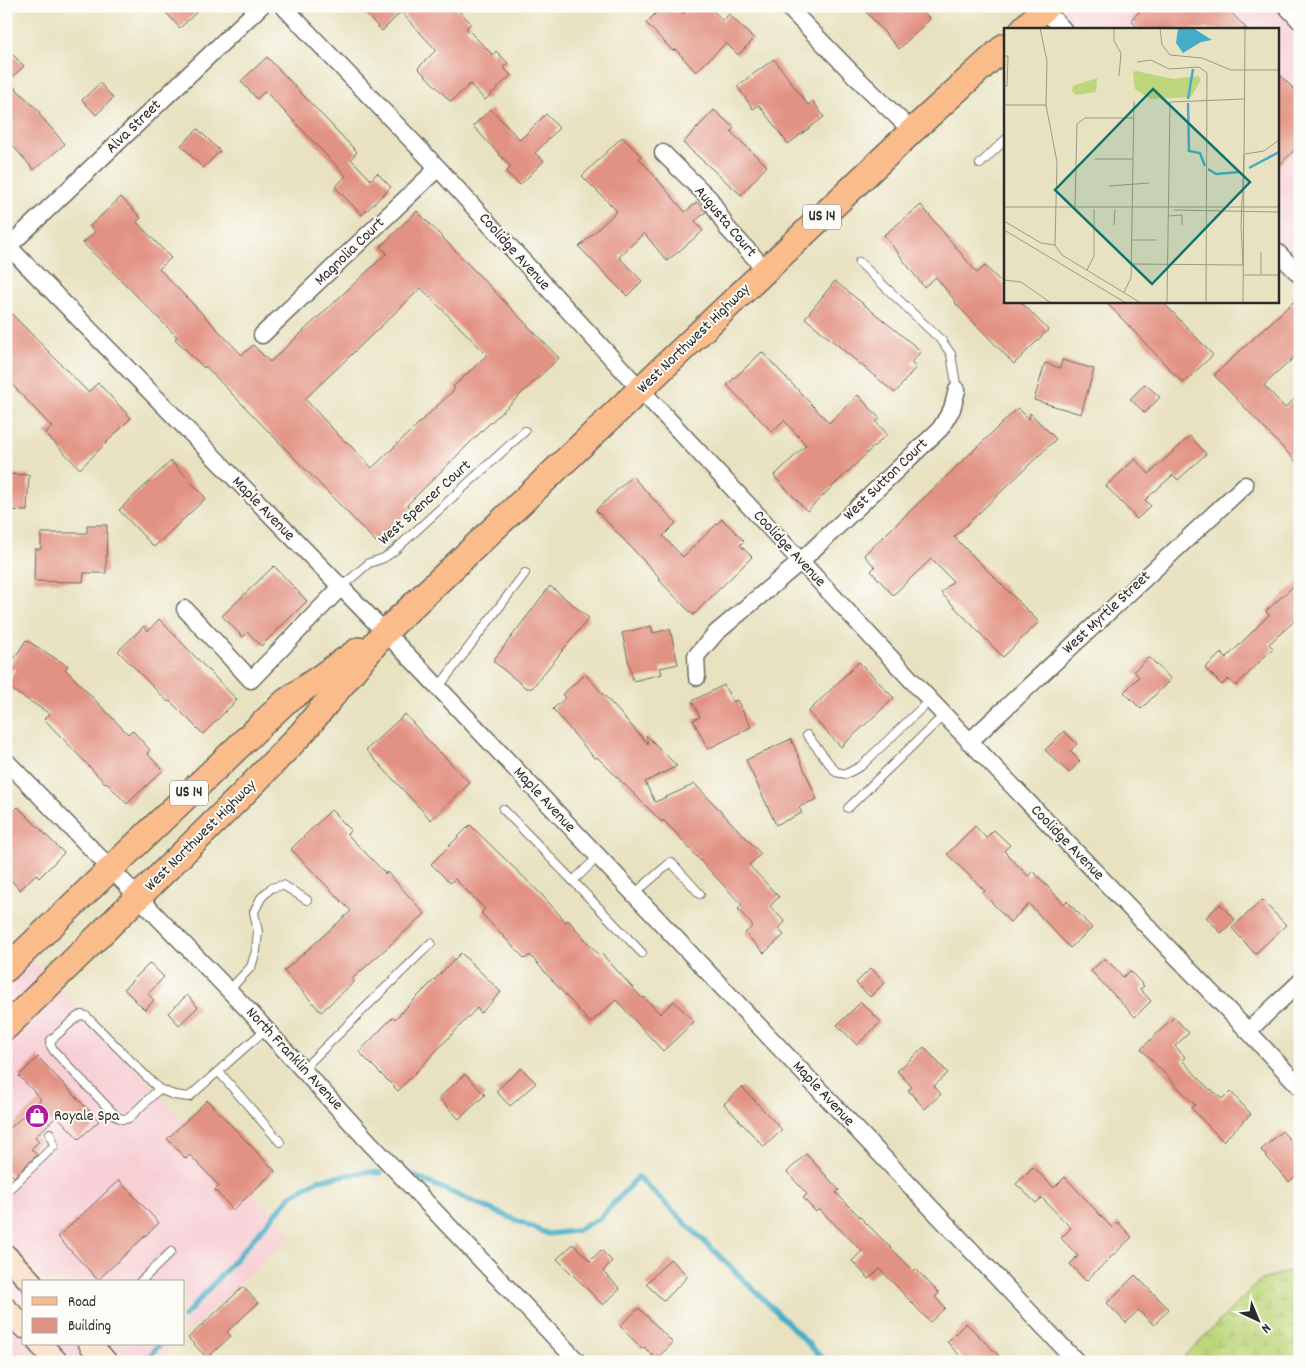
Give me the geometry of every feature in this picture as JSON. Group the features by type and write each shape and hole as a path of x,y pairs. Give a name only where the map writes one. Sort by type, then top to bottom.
{"main road":[{"path":"1024,28 1046,8"},
{"name":"West Northwest Highway","path":"6,1027 242,795 302,733 384,633 912,131 1004,47"},
{"name":"West Northwest Highway","path":"11,961 285,702 384,633"},
{"path":"6,1256 29,1280"},
{"path":"42,1346 57,1362"},
{"path":"92,1346 106,1362"}],"street":[{"name":"Alva Street","path":"7,246 261,6"},
{"name":"Coolidge Avenue","path":"284,6 438,168 640,390 969,742 1300,1087"},
{"path":"787,6 912,131"},
{"path":"1286,6 1300,21"},
{"path":"1046,8 1062,28"},
{"name":"Augusta Court","path":"662,153 710,199 727,228 766,270"},
{"name":"Magnolia Court","path":"262,335 438,168"},
{"name":"Maple Avenue","path":"7,246 438,688 1077,1362"},
{"path":"1278,253 1300,275"},
{"name":"West Sutton Court","path":"697,678 696,656 716,633 800,562 940,429 952,409 957,390"},
{"name":"West Myrtle Street","path":"969,742 1245,485"},
{"path":"185,609 251,680 340,588"},
{"name":"North Franklin Avenue","path":"6,761 229,990 368,1141 578,1362"},
{"path":"1248,1031 1300,982"}],"lane":[{"path":"980,164 1004,141"},
{"path":"859,262 942,341 951,354 957,390"},
{"name":"West Spencer Court","path":"340,588 369,563 394,552 525,431"},
{"path":"438,688 525,573"},
{"path":"807,735 836,772 846,774 861,766 930,700"},
{"path":"848,808 944,715"},
{"path":"503,809 642,953"},
{"path":"573,881 598,856"},
{"path":"634,894 671,862 700,894"},
{"path":"229,990 251,967 256,950 258,932 254,912 261,898 271,888 282,885 307,900"},
{"path":"303,1069 431,944"},
{"path":"159,1089 128,1118 119,1118 54,1051 50,1044 77,1017 81,1015 86,1016 159,1089 174,1095 189,1097 266,1029"},
{"path":"219,1072 280,1142"},
{"path":"6,1190 54,1146 50,1133"},
{"path":"142,1280 171,1252"}],"shaded area":[{"path":"1047,6 1300,6 1300,275 1278,253 1278,28 1062,28"},
{"path":"6,932 292,1235 185,1335 185,1280 22,1280 22,1346 173,1346 157,1362 6,1362"}],"green space":[{"path":"1300,1267 1300,1362 1179,1362 1259,1281"}],"building":[{"path":"160,6 203,6 180,28"},
{"path":"358,6 454,6 471,23 466,28 493,55 496,51 508,63 503,67 511,75 485,100 470,84 451,102 418,68 436,50 401,12 382,31"},
{"path":"663,6 677,6 684,14 693,6 709,6 723,21 729,14 754,39 738,55 726,43 696,72 675,49 673,51 646,23"},
{"path":"861,6 917,6 930,19 899,49"},
{"path":"1145,6 1225,6 1246,28 1138,28 1131,20"},
{"path":"6,48 24,66 8,81 40,112 39,114 65,144 34,170 6,138"},
{"path":"267,57 357,152 351,159 371,180 377,173 391,187 362,215 335,187 346,176 265,91 257,99 241,81"},
{"path":"774,59 808,105 813,101 824,117 788,144 759,105 753,109 737,86"},
{"path":"1278,73 1300,95 1300,145 1278,166"},
{"path":"100,83 113,98 96,115 82,100"},
{"path":"491,109 520,140 546,114 559,128 535,153 544,161 520,185 506,172 511,167 473,126"},
{"path":"714,110 734,128 731,132 767,166 741,195 683,143"},
{"path":"198,129 220,151 203,168 181,145"},
{"path":"622,137 641,156 639,158 685,212 697,202 706,212 695,221 703,231 667,261 644,233 619,257 642,281 627,296 579,247 617,211 582,176"},
{"path":"121,197 141,218 137,222 171,258 159,269 242,355 253,345 270,362 387,253 380,247 417,211 559,358 407,505 411,509 376,542 83,243 95,232 90,226","holes":["421,288 487,355 453,387 455,389 372,468 305,399"]},
{"path":"921,205 977,273 985,266 1004,285 1004,302 1021,302 1048,330 1014,364 955,303 936,277 924,287 884,235"},
{"path":"835,281 921,351 911,363 916,367 895,393 805,318"},
{"path":"1106,302 1163,302 1213,355 1183,383"},
{"path":"1293,302 1300,309 1300,352 1264,385 1285,408 1300,394 1300,466 1214,375"},
{"path":"6,308 88,392 98,383 131,418 80,469 45,433 52,427 6,378"},
{"path":"762,352 829,423 858,395 880,419 876,422 887,434 807,511 774,476 806,445 784,420 772,432 727,385"},
{"path":"1062,360 1094,369 1081,414 1034,400 1045,363 1060,368"},
{"path":"1145,384 1160,397 1145,413 1130,399"},
{"path":"1018,408 1029,419 1030,413 1056,439 954,537 1039,622 1003,657 941,593 953,581 931,559 893,595 871,571 875,567 864,555"},
{"path":"1190,436 1206,454 1178,480 1173,475 1145,500 1151,506 1137,519 1106,486 1135,459 1149,474"},
{"path":"171,461 206,498 154,547 119,510"},
{"path":"6,474 29,475 27,511 6,510"},
{"path":"632,476 676,523 663,536 683,557 722,519 744,541 740,545 752,557 693,615 596,510"},
{"path":"87,525 107,525 106,573 84,573 83,582 34,581 35,549 41,549 41,533 87,533"},
{"path":"274,566 307,601 261,646 248,632 243,637 222,616"},
{"path":"1300,580 1300,616 1269,644 1273,648 1236,686 1228,679 1222,685 1205,668 1221,653 1226,658 1269,615 1266,611"},
{"path":"550,586 589,618 532,688 526,688 493,661"},
{"path":"159,619 237,700 203,734 170,701 168,702 118,651 144,626 148,631"},
{"path":"651,626 653,633 670,629 678,664 660,668 662,674 633,681 622,633"},
{"path":"26,640 68,666 65,669 128,734 132,730 150,750 147,753 163,770 127,804 44,719 50,714 6,686 15,670 9,667"},
{"path":"1149,657 1171,679 1141,709 1124,692 1139,677 1134,671"},
{"path":"859,662 894,698 841,747 808,712"},
{"path":"585,674 648,744 646,735 677,766 645,782 655,802 695,784 761,854 749,865 779,897 770,906 785,922 778,929 784,935 764,953 745,933 753,926 738,909 742,905 663,820 662,822 597,757 595,759 553,709 565,698 562,695"},
{"path":"724,685 733,702 737,700 751,727 708,749 693,720 700,717 692,701"},
{"path":"405,714 439,753 470,783 431,820 366,750"},
{"path":"1064,731 1077,744 1070,751 1080,761 1069,773 1045,750"},
{"path":"791,739 817,799 799,807 802,813 776,825 746,760"},
{"path":"18,807 64,853 39,878 36,874 20,890 6,875 6,818"},
{"path":"331,810 351,830 347,834 386,874 387,872 425,914 352,979 354,982 321,1012 284,971 351,911 291,849"},
{"path":"470,825 540,893 566,922 568,920 599,955 601,953 643,999 644,997 660,1014 674,1001 694,1022 663,1051 616,1000 590,1023 530,955 525,959 481,913 485,909 455,879 450,883 431,864"},
{"path":"975,826 986,838 994,830 1010,845 1004,851 1028,876 1033,871 1064,904 1067,901 1092,928 1070,948 1029,904 1010,922 983,893 985,891 947,854"},
{"path":"1262,900 1286,925 1255,954 1232,928"},
{"path":"1220,904 1235,920 1221,933 1206,917"},
{"path":"461,953 501,992 481,1013 477,1008 398,1091 359,1052"},
{"path":"1105,958 1123,977 1130,971 1144,986 1140,989 1151,1001 1135,1017 1091,971"},
{"path":"150,963 164,977 148,994 154,1000 145,1010 124,989"},
{"path":"871,968 885,982 870,997 856,983"},
{"path":"187,995 198,1007 179,1025 168,1013"},
{"path":"861,1002 881,1022 857,1045 837,1025"},
{"path":"1174,1017 1189,1033 1175,1046 1185,1057 1182,1060 1210,1090 1222,1099 1230,1091 1251,1114 1223,1141 1191,1108 1195,1105 1141,1049"},
{"path":"924,1047 948,1073 934,1086 941,1094 925,1109 908,1090 912,1087 897,1071"},
{"path":"38,1057 99,1121 79,1139 57,1116 35,1137 39,1141 31,1149 37,1155 14,1177 6,1169 6,1132 41,1099 19,1076"},
{"path":"521,1068 536,1083 510,1106 496,1091"},
{"path":"465,1074 485,1095 459,1119 439,1098"},
{"path":"742,1087 782,1130 764,1147 724,1104"},
{"path":"207,1100 275,1171 233,1210 215,1190 219,1186 190,1155 186,1159 167,1139"},
{"path":"1282,1131 1300,1151 1300,1172 1289,1182 1261,1150"},
{"path":"806,1154 839,1190 836,1193 914,1271 916,1269 939,1293 935,1297 945,1308 930,1322 880,1269 869,1279 852,1261 862,1251 819,1209 816,1212 803,1198 807,1194 787,1172"},
{"path":"1033,1167 1054,1188 1065,1177 1112,1228 1118,1222 1132,1237 1086,1281 1070,1264 1078,1256 1061,1238 1071,1228 1042,1198 1036,1203 1016,1184"},
{"path":"119,1180 159,1223 98,1280 58,1237"},
{"path":"573,1244 590,1261 601,1250 612,1261 603,1271 620,1289 603,1305 557,1259"},
{"path":"670,1259 688,1276 664,1301 646,1284"},
{"path":"1135,1275 1169,1309 1154,1325 1138,1310 1126,1323 1107,1303"},
{"path":"243,1287 258,1303 227,1332 231,1336 207,1358 188,1338"},
{"path":"639,1308 673,1343 656,1359 644,1347 642,1349 620,1326"},
{"path":"966,1323 1005,1362 966,1362 947,1342"}],"waterway":[{"path":"185,1316 292,1195 318,1180 366,1172 380,1173"},
{"path":"409,1174 548,1234 575,1231 600,1218 638,1177 826,1362"},
{"path":"145,1362 158,1346"}],"place":[{"name":"Royale Spa","path":"37,1116"}]}
